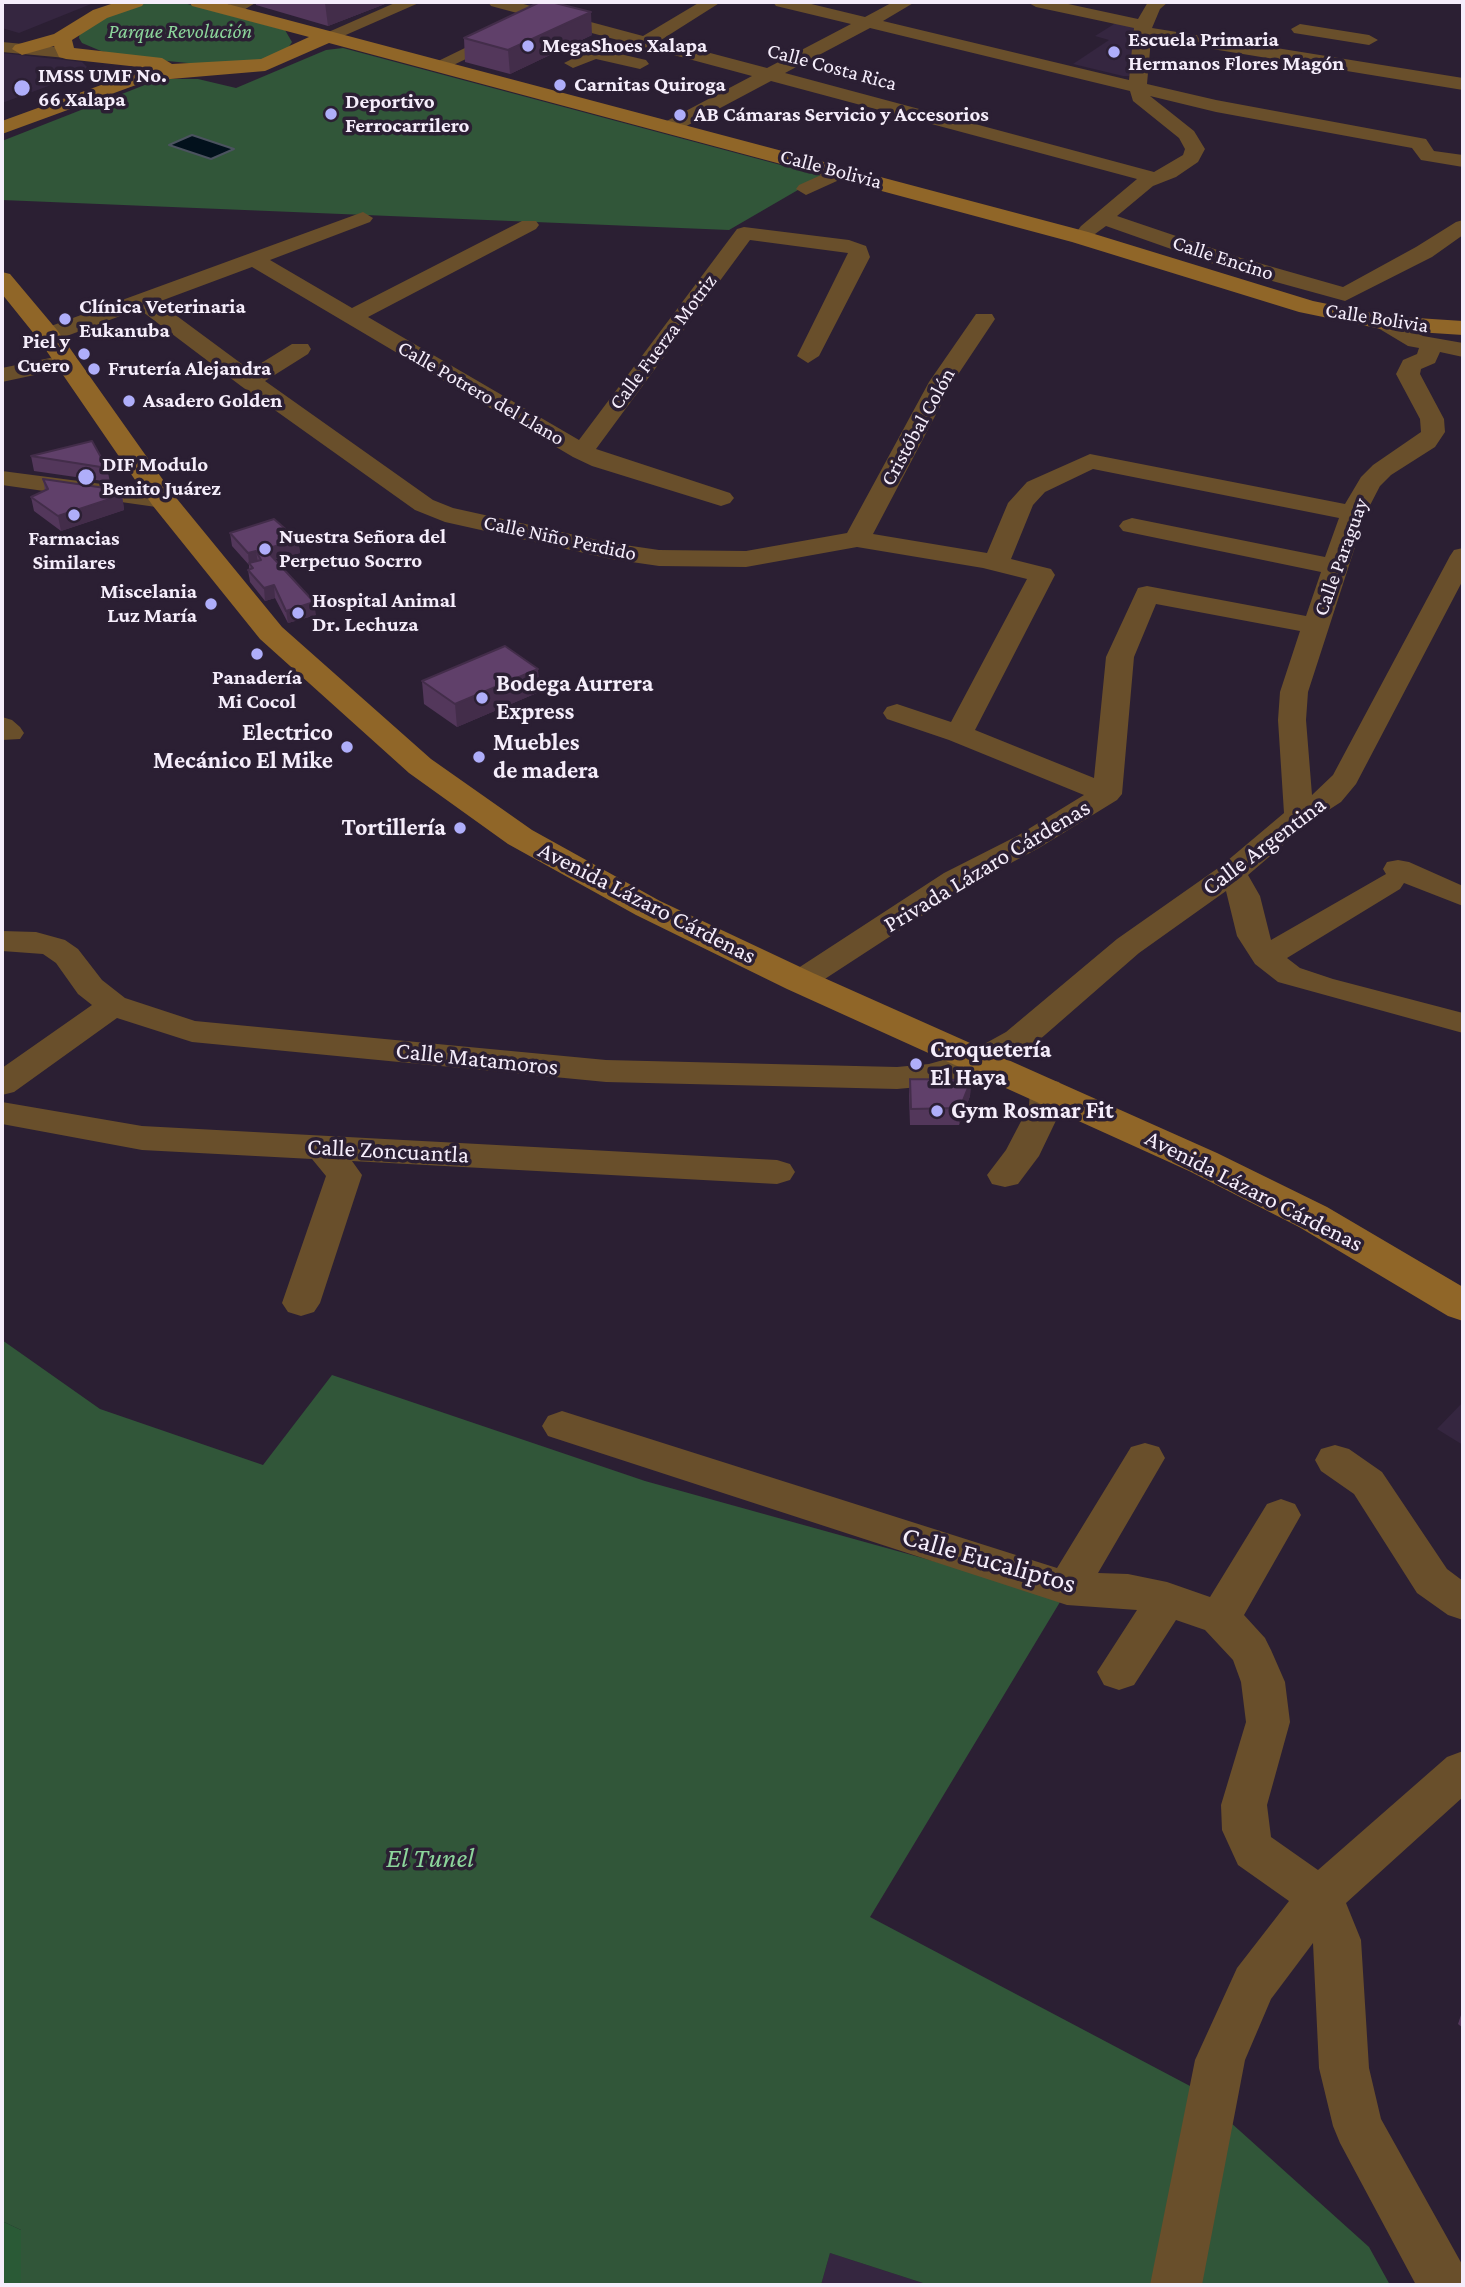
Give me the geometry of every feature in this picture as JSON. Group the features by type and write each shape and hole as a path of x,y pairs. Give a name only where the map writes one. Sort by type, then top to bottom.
{"main road":[{"path":"63,46 100,13 135,2"},
{"path":"199,2 239,6 303,40 352,44"},
{"path":"2,128 141,76 197,68 265,65 303,40 326,37"},
{"name":"Calle Bolivia","path":"326,37 1080,237 1308,307 1386,323 1463,328"},
{"path":"22,49 63,46 108,58 197,68"},
{"path":"2,111 89,76 108,58"},
{"name":"Avenida Lázaro Cárdenas","path":"2,279 56,349 163,500 271,633 419,766 520,837 648,908 800,981 1203,1162 1313,1217 1463,1306"}],"street":[{"path":"326,37 412,2"},
{"name":"Calle Costa Rica","path":"497,2 1155,178"},
{"path":"439,65 570,2"},
{"path":"645,41 712,2"},
{"path":"782,2 1268,117 1419,143 1428,156 1463,161"},
{"path":"670,127 906,2"},
{"path":"1036,2 1143,29 1308,59 1463,83"},
{"path":"1080,237 1155,178 1191,158 1195,149 1187,135 1146,104 1138,86 1143,29 1153,6 1159,2"},
{"path":"1300,29 1369,40"},
{"path":"1308,59 1331,34"},
{"path":"2,47 22,49"},
{"path":"573,63 594,53 666,67 692,55"},
{"path":"607,74 632,62"},
{"path":"806,189 841,172"},
{"path":"2,375 56,349 142,300 363,218"},
{"name":"Calle Encino","path":"1103,218 1233,263 1345,294 1424,252 1463,226"},
{"path":"351,317 529,225"},
{"name":"Calle Fuerza Motriz","path":"582,452 744,233 849,246 859,250 859,257 808,356"},
{"name":"Calle Potrero del Llano","path":"254,259 582,452 601,461 721,498"},
{"name":"Calle Niño Perdido","path":"142,300 249,381 424,505 445,513 611,551 703,561 747,559 857,539 996,563 1042,575 959,734"},
{"name":"Cristóbal Colón","path":"857,539 941,382 984,319"},
{"path":"1386,323 1429,352 1463,365"},
{"path":"1429,352 1463,334"},
{"path":"249,381 300,349"},
{"path":"1429,352 1463,350"},
{"name":"Calle Paraguay","path":"1299,816 1292,720 1294,692 1353,513 1376,476 1426,442 1433,432 1432,419 1408,374 1410,365 1429,352"},
{"path":"996,563 1021,503 1036,487 1090,461 1353,513"},
{"path":"2,478 163,500"},
{"path":"1132,526 1335,567"},
{"name":"Calle Argentina","path":"980,1062 1018,1040 1128,946 1232,873 1299,816 1331,796 1346,778 1463,556"},
{"name":"Privada Lázaro Cárdenas","path":"800,981 955,880 1028,842 1107,794 1120,657 1147,594 1315,626"},
{"path":"897,713 959,734 1107,794"},
{"path":"1232,873 1244,896 1253,936 1266,957 1289,975 1463,1023"},
{"path":"1266,957 1393,875 1463,897"},
{"name":"Calle Matamoros","path":"2,941 36,942 54,947 67,956 90,987 113,1005 192,1031 606,1072 897,1078 930,1075 980,1062"},
{"path":"2,1084 113,1005"},
{"path":"1005,1175 1021,1156 1046,1106 1047,1090"},
{"name":"Calle Zoncuantla","path":"2,1113 142,1138 777,1172"},
{"path":"301,1303 344,1175 322,1148"},
{"name":"Calle Eucaliptos","path":"562,1426 1067,1588 1128,1591 1167,1599 1220,1618 1250,1650 1263,1682 1267,1709 1268,1722 1244,1805 1245,1830 1254,1851 1320,1897"},
{"path":"1067,1588 1145,1458"},
{"path":"1335,1460 1368,1483 1432,1581 1463,1603"},
{"path":"1220,1618 1281,1516"},
{"path":"1119,1672 1167,1599"},
{"path":"1176,2285 1220,2060 1254,1984 1320,1897 1463,1770"},
{"path":"1320,1897 1337,1940 1344,2068 1358,2126 1444,2285"}],"shaded area":[{"path":"2,2 96,2 19,33 2,28"},
{"name":"Escuela Primaria Hermanos Flores Magón","path":"1119,21 1141,26 1133,76 1073,64 1109,40 1095,36"},
{"name":"IMSS UMF No. 66 Xalapa","path":"2,53 82,62 87,67 84,73 2,103"},
{"path":"1463,1402 1463,1445 1437,1429"},
{"path":"830,2253 929,2285 821,2285"}],"green space":[{"name":"Parque Revolución","path":"180,2 285,30 292,42 288,48 258,62 198,64 127,57 101,51 82,43 79,38 80,31 123,8 145,3"},
{"name":"Deportivo Ferrocarrilero","path":"343,48 822,176 729,230 2,200 2,141 160,79 198,79 236,88 326,50"},
{"name":"El Tunel","path":"2,1340 100,1409 263,1465 332,1375 645,1481 1063,1597 870,1917 1190,2086 1369,2247 1390,2285 929,2285 830,2253 821,2285 21,2285 21,2230 2,2221"},
{"path":"2,2221 21,2230 21,2285 2,2285"}],"water":[{"path":"192,135 234,149 211,159 169,145"}],"building":[{"path":"540,2 551,2 591,12 508,50 464,38"},
{"path":"92,441 107,468 31,456"},
{"path":"43,479 119,490 122,495 58,516 31,497 48,489"},
{"path":"274,519 298,540 265,549 314,602 286,611 274,585 264,588 248,570 253,568 249,563 261,560 256,551 248,553 230,533"},
{"path":"505,646 538,669 455,704 422,681"},
{"path":"910,1079 971,1080 960,1108 911,1109"}],"place":[{"name":"MegaShoes Xalapa","path":"528,46"},
{"name":"Escuela Primaria Hermanos Flores Magón","path":"1114,52"},
{"name":"Carnitas Quiroga","path":"560,85"},
{"name":"IMSS UMF No. 66 Xalapa","path":"22,88"},
{"name":"Deportivo Ferrocarrilero","path":"331,114"},
{"name":"AB Cámaras Servicio y Accesorios","path":"680,115"},
{"name":"Clínica Veterinaria Eukanuba","path":"65,319"},
{"name":"Piel y Cuero","path":"84,354"},
{"name":"Frutería Alejandra","path":"94,369"},
{"name":"Asadero Golden","path":"129,401"},
{"name":"DIF Modulo Benito Juárez","path":"86,477"},
{"name":"Farmacias Similares","path":"74,515"},
{"name":"Nuestra Señora del Perpetuo Socrro","path":"265,549"},
{"name":"Miscelania Luz María","path":"211,604"},
{"name":"Hospital Animal Dr. Lechuza","path":"298,613"},
{"name":"Panadería Mi Cocol","path":"257,654"},
{"name":"Bodega Aurrera Express","path":"482,698"},
{"name":"Electrico Mecánico El Mike","path":"347,747"},
{"name":"Muebles de madera","path":"479,757"},
{"name":"Tortillería","path":"460,828"},
{"name":"Croquetería El Haya","path":"916,1064"},
{"name":"Gym Rosmar Fit","path":"937,1111"}]}
